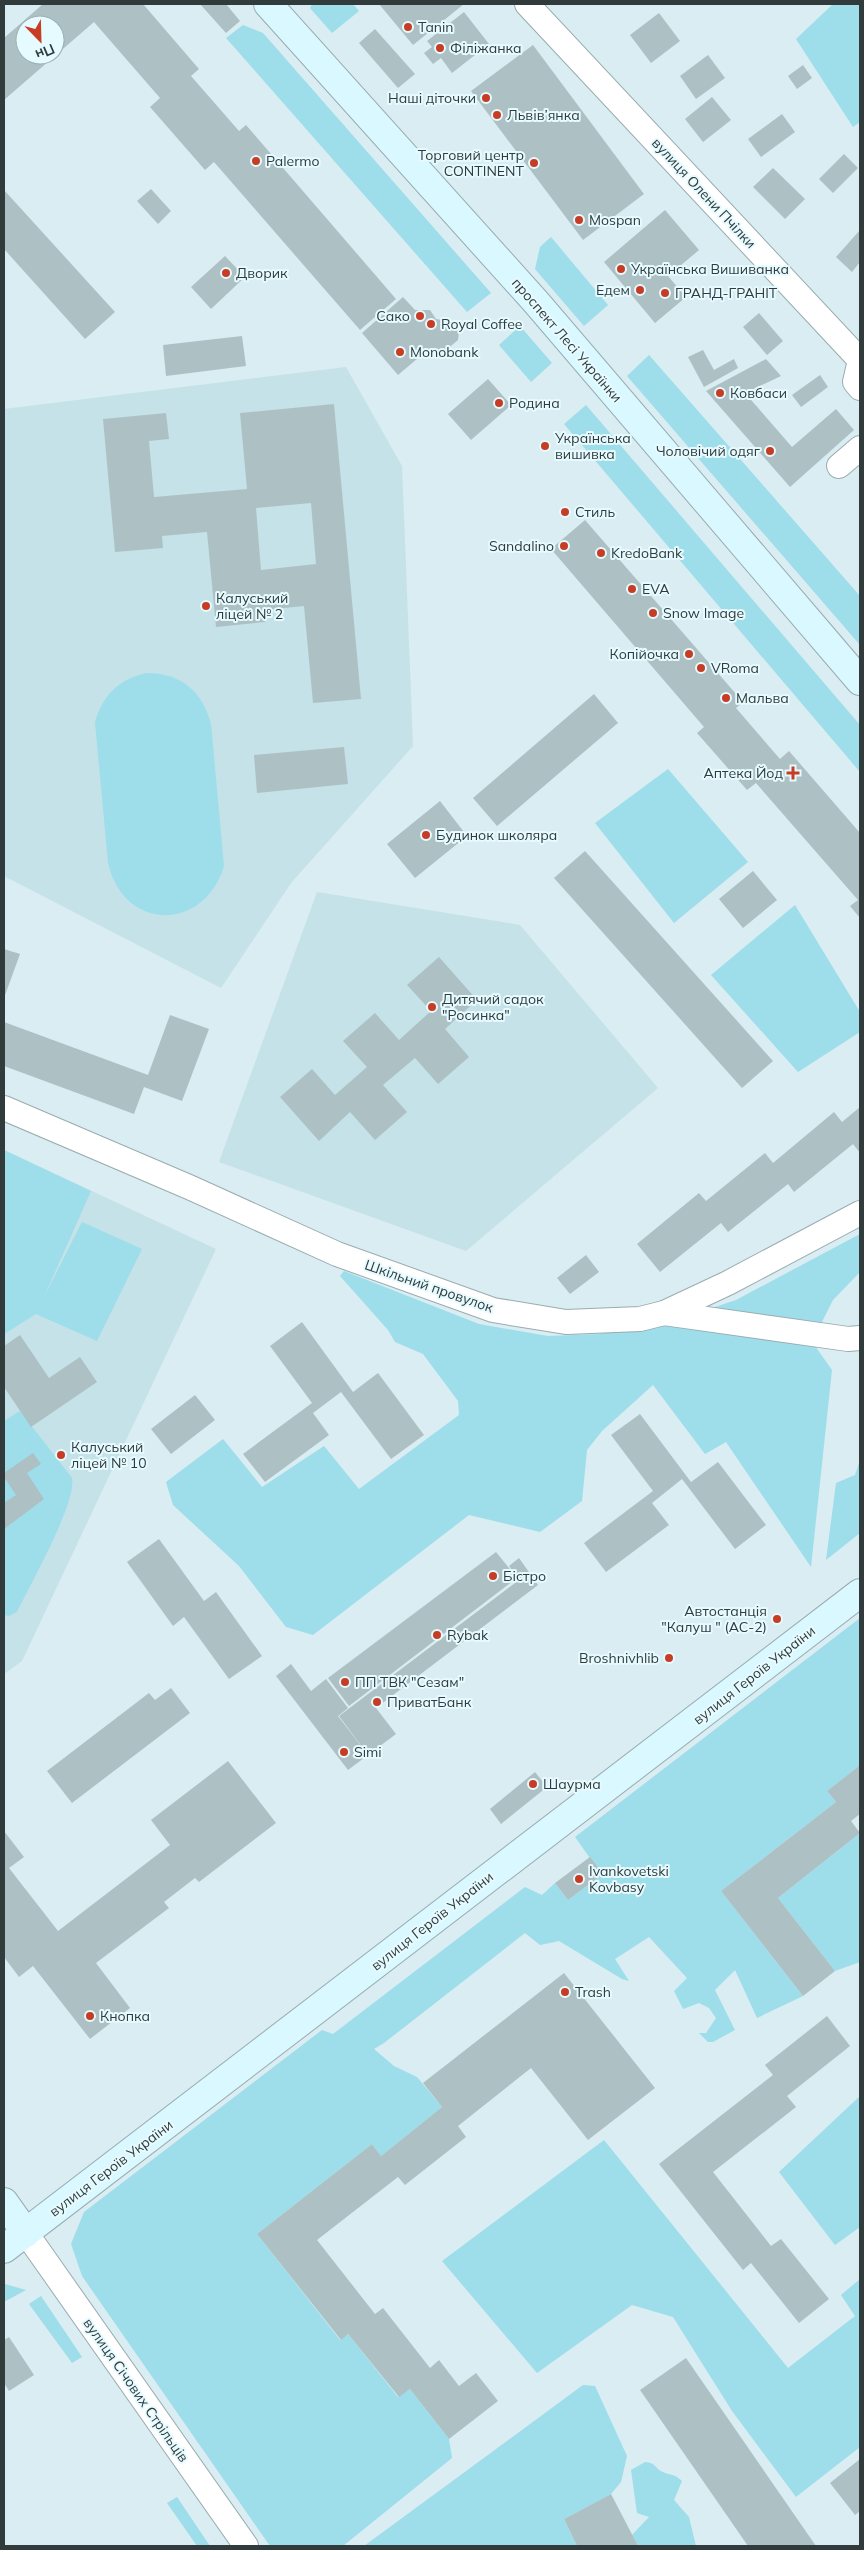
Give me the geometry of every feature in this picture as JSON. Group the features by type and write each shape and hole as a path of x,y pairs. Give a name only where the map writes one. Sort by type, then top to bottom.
{"main road":[{"name":"проспект Лесі Українки","path":"268,4 536,302 860,681"},
{"name":"вулиця Героїв України","path":"4,2249 860,1593"},
{"path":"4,2202 26,2233"}],"street":[{"name":"вулиця Олени Пчілки","path":"527,4 860,360 855,382 860,388"},
{"path":"839,466 860,448"},
{"name":"Шкільний провулок","path":"4,1108 189,1187 337,1254 493,1310 566,1322 640,1319 664,1313 728,1283 860,1213"},
{"path":"664,1313 848,1339 860,1338"},
{"name":"вулиця Січових Стрільців","path":"26,2233 246,2546"}],"shaded area":[{"path":"312,4 353,4 359,11 332,33 310,8"},
{"path":"833,4 860,4 860,122 853,127 796,39"},
{"path":"243,25 263,33 491,293 467,312 226,38"},
{"path":"551,237 608,305 584,326 535,269 540,247"},
{"path":"520,326 552,363 531,382 499,345"},
{"path":"649,355 860,596 860,645 627,376"},
{"name":"Калуський ліцей № 2","path":"346,367 402,466 413,746 291,883 221,988 4,876 4,409"},
{"path":"586,405 860,725 860,772 564,424"},
{"path":"146,673 170,676 180,680 196,693 207,712 211,724 224,866 214,888 200,903 183,912 164,915 146,912 130,902 117,886 108,863 95,722 102,704 113,690 127,680"},
{"path":"668,769 748,862 674,923 595,823"},
{"name":"Дитячий садок \"Росинка\"","path":"317,892 520,925 658,1088 466,1251 219,1162"},
{"path":"795,905 860,1012 860,1032 798,1072 711,975"},
{"name":"Калуський ліцей № 10","path":"4,1150 216,1249 22,1661 4,1674"},
{"path":"4,1150 91,1191 44,1297 82,1222 142,1249 97,1341 36,1314 4,1334"},
{"path":"860,1234 860,1272 833,1300 821,1324 709,1309 736,1300"},
{"path":"344,1271 479,1324 548,1336 599,1334 662,1322 815,1346 832,1370 811,1567 726,1442 705,1454 653,1385 602,1431 587,1450 582,1501 540,1532 469,1515 313,1635 286,1627 239,1566 173,1505 166,1482 223,1439 262,1487 324,1446 359,1489 459,1415 458,1401 423,1354 395,1342 388,1330 340,1276"},
{"path":"20,1411 72,1478 72,1490 60,1524 17,1612 9,1616 4,1615 4,1421"},
{"path":"860,1460 860,1533 826,1560 836,1483 855,1475"},
{"path":"860,1618 860,1765 827,1791 836,1802 721,1891 803,1996 757,2018 735,1970 715,1990 735,2030 713,2042 708,2042 699,2033 706,2033 716,2018 709,2008 699,2003 683,2009 674,1991 687,1978 649,1937 615,1959 629,1981 622,1979 559,1941 540,1945 525,1933 374,2049 394,2066 417,2077 442,2107 381,2156 372,2144 257,2234 340,2340 348,2334 398,2397 410,2389 449,2439 452,2458 343,2546 270,2546 82,2276 71,2244 84,2212 322,2030 333,2034 525,1887 542,1895 555,1883 568,1900 602,1875 575,1837"},
{"path":"860,1833 860,1962 835,1971 778,1898"},
{"path":"860,2096 860,2227 835,2245 779,2172"},
{"path":"604,2140 788,2368 855,2316 841,2295 860,2279 860,2447 796,2497 732,2411 673,2317 632,2305 537,2373 442,2261"},
{"path":"5,2284 26,2290 4,2302"},
{"path":"41,2296 82,2357 72,2363 29,2304"},
{"path":"583,2385 595,2386 627,2456 621,2482 611,2494 564,2519 577,2546 364,2546"},
{"path":"645,2462 652,2463 660,2470 682,2481 674,2500 689,2517 696,2546 638,2546 632,2535 649,2517 637,2513 631,2470"},
{"path":"177,2497 210,2546 197,2546 167,2503"}],"building":[{"path":"43,4 143,4 199,69 191,76 239,131 246,125 396,299 360,330 214,162 205,170 150,107 160,98 94,22 65,47 65,15 30,15"},
{"path":"200,4 226,4 240,21 226,33"},
{"path":"379,4 464,4 413,45"},
{"path":"464,12 489,44 452,73 441,58 433,64 424,53 432,47 427,41"},
{"path":"659,13 680,41 651,63 630,35"},
{"path":"15,28 15,65 44,65 4,100 4,38"},
{"path":"375,29 415,74 398,88 359,43"},
{"path":"533,45 644,194 583,240 471,91"},
{"path":"708,55 725,78 696,99 680,76"},
{"path":"803,65 812,78 797,89 788,76"},
{"path":"712,97 731,120 703,142 685,119"},
{"path":"782,114 795,132 761,157 748,139"},
{"path":"844,154 858,168 833,193 819,179"},
{"path":"773,168 805,199 785,219 753,187"},
{"path":"151,189 171,211 158,224 137,201"},
{"path":"4,190 115,312 85,339 4,249"},
{"path":"665,210 699,250 668,276 686,297 655,323 604,262"},
{"path":"860,230 860,262 852,272 836,257"},
{"path":"225,256 245,277 211,309 191,287"},
{"path":"403,297 415,310 430,310 436,319 460,323 458,340 445,351 424,353 398,375 362,333"},
{"path":"759,313 783,341 767,355 743,327"},
{"path":"242,336 246,366 166,376 163,345"},
{"path":"703,350 714,370 734,359 738,368 704,387 688,357"},
{"path":"766,359 781,376 745,393 792,447 836,409 854,430 790,487 706,391"},
{"path":"820,375 828,387 801,407 792,395"},
{"path":"488,379 511,405 471,440 448,414"},
{"path":"334,404 361,699 313,703 304,606 264,610 265,622 216,627 207,532 162,536 163,548 115,552 103,419 166,413 169,439 149,441 154,497 247,489 240,413","holes":["311,503 316,564 261,570 256,508"]},
{"path":"585,520 743,702 736,708 780,759 789,751 860,833 860,918 850,906 858,900 756,783 747,790 697,733 704,727 551,549"},
{"path":"594,694 618,723 497,826 473,798"},
{"path":"344,747 348,784 257,793 254,755"},
{"path":"440,801 467,836 415,878 387,844"},
{"path":"585,851 773,1061 742,1088 554,878"},
{"path":"753,871 777,900 743,928 719,899"},
{"path":"4,949 20,954 4,998"},
{"path":"439,957 477,1000 445,1029 469,1057 438,1084 415,1058 383,1085 407,1112 375,1140 350,1112 319,1141 280,1097 312,1069 335,1095 367,1067 343,1041 375,1013 399,1040 431,1011 407,985"},
{"path":"170,1015 209,1029 182,1101 144,1087 134,1114 4,1066 4,1022 148,1075"},
{"path":"860,1107 860,1153 853,1144 794,1192 788,1184 728,1232 721,1223 660,1272 637,1244 699,1193 706,1201 765,1153 773,1163 834,1112 842,1122"},
{"path":"586,1255 599,1272 570,1294 557,1278"},
{"path":"302,1322 353,1392 378,1373 424,1435 391,1459 341,1392 313,1413 329,1435 265,1482 243,1454 312,1403 270,1346"},
{"path":"20,1335 49,1378 80,1357 97,1382 31,1427 4,1387 4,1346"},
{"path":"195,1395 215,1420 171,1454 151,1429"},
{"path":"640,1414 691,1482 718,1462 766,1525 735,1549 682,1479 652,1503 669,1525 606,1572 584,1543 653,1491 611,1435"},
{"path":"33,1453 41,1464 27,1473 44,1499 4,1529 4,1503 16,1495 4,1477 4,1473"},
{"path":"159,1539 204,1601 216,1592 262,1656 229,1679 184,1617 173,1626 127,1562"},
{"path":"496,1552 517,1578 349,1706 328,1678"},
{"path":"519,1558 538,1585 376,1708 396,1734 368,1755 339,1716 519,1580 509,1566"},
{"path":"291,1664 311,1691 326,1679 348,1708 338,1716 368,1755 348,1770 276,1676"},
{"path":"171,1688 190,1713 72,1803 47,1771 149,1693 155,1700"},
{"path":"228,1761 276,1823 199,1882 195,1878 164,1902 169,1908 96,1963 130,2008 90,2039 33,1966 19,1977 4,1957 4,1831 24,1857 9,1868 58,1931 170,1845 151,1820"},
{"path":"860,1765 860,1814 851,1821 860,1833 778,1898 835,1971 803,1996 721,1891 836,1802 827,1791"},
{"path":"535,1772 547,1787 501,1824 490,1809"},
{"path":"590,1857 603,1874 568,1900 555,1883"},
{"path":"564,1973 655,2088 588,2140 531,2068 458,2126 466,2137 405,2185 398,2177 317,2240 375,2314 383,2308 430,2368 439,2360 459,2386 476,2373 498,2401 449,2439 410,2389 399,2397 348,2334 341,2340 257,2234 372,2144 381,2156 442,2107 423,2083"},
{"path":"827,2016 850,2046 787,2096 796,2107 713,2172 771,2246 781,2239 829,2299 799,2323 751,2263 743,2270 659,2164 773,2075 765,2065"},
{"path":"9,2337 34,2375 9,2391 4,2383 4,2340"},
{"path":"686,2358 816,2546 748,2546 640,2390"},
{"path":"860,2459 860,2511 855,2515 830,2483"},
{"path":"611,2494 638,2546 577,2546 564,2519"}],"place":[{"name":"Tanin","path":"408,27"},
{"name":"Філіжанка","path":"440,48"},
{"name":"Наші діточки","path":"486,98"},
{"name":"Львів’янка","path":"497,115"},
{"name":"Palermo","path":"256,161"},
{"name":"Торговий центр CONTINENT","path":"534,163"},
{"name":"Mospan","path":"579,220"},
{"name":"Українська Вишиванка","path":"621,269"},
{"name":"Дворик","path":"226,273"},
{"name":"Едем","path":"640,290"},
{"name":"ГРАНД-ГРАНІТ","path":"665,293"},
{"name":"Сако","path":"420,316"},
{"name":"Royal Coffee","path":"431,324"},
{"name":"Monobank","path":"400,352"},
{"name":"Ковбаси","path":"720,393"},
{"name":"Родина","path":"499,403"},
{"name":"Українська вишивка","path":"545,446"},
{"name":"Чоловічий одяг","path":"770,451"},
{"name":"Стиль","path":"565,512"},
{"name":"Sandalino","path":"564,546"},
{"name":"KredoBank","path":"601,553"},
{"name":"ЕVA","path":"632,589"},
{"name":"Калуський ліцей № 2","path":"206,606"},
{"name":"Snow Image","path":"653,613"},
{"name":"Копійочка","path":"689,654"},
{"name":"VRoma","path":"701,668"},
{"name":"Мальва","path":"726,698"},
{"name":"Аптека Йод","path":"793,773"},
{"name":"Будинок школяра","path":"426,835"},
{"name":"Дитячий садок \"Росинка\"","path":"432,1007"},
{"name":"Калуський ліцей № 10","path":"61,1455"},
{"name":"Бістро","path":"493,1576"},
{"name":"Автостанція \"Калуш \" (АС-2)","path":"777,1619"},
{"name":"Rybak","path":"437,1635"},
{"name":"Broshnivhlib","path":"669,1658"},
{"name":"ПП ТВК \"Сезам\"","path":"345,1682"},
{"name":"ПриватБанк","path":"377,1702"},
{"name":"Simi","path":"344,1752"},
{"name":"Шаурма","path":"533,1784"},
{"name":"Ivankovetski Kovbasy","path":"579,1879"},
{"name":"Trash","path":"565,1992"},
{"name":"Кнопка","path":"90,2016"}]}
